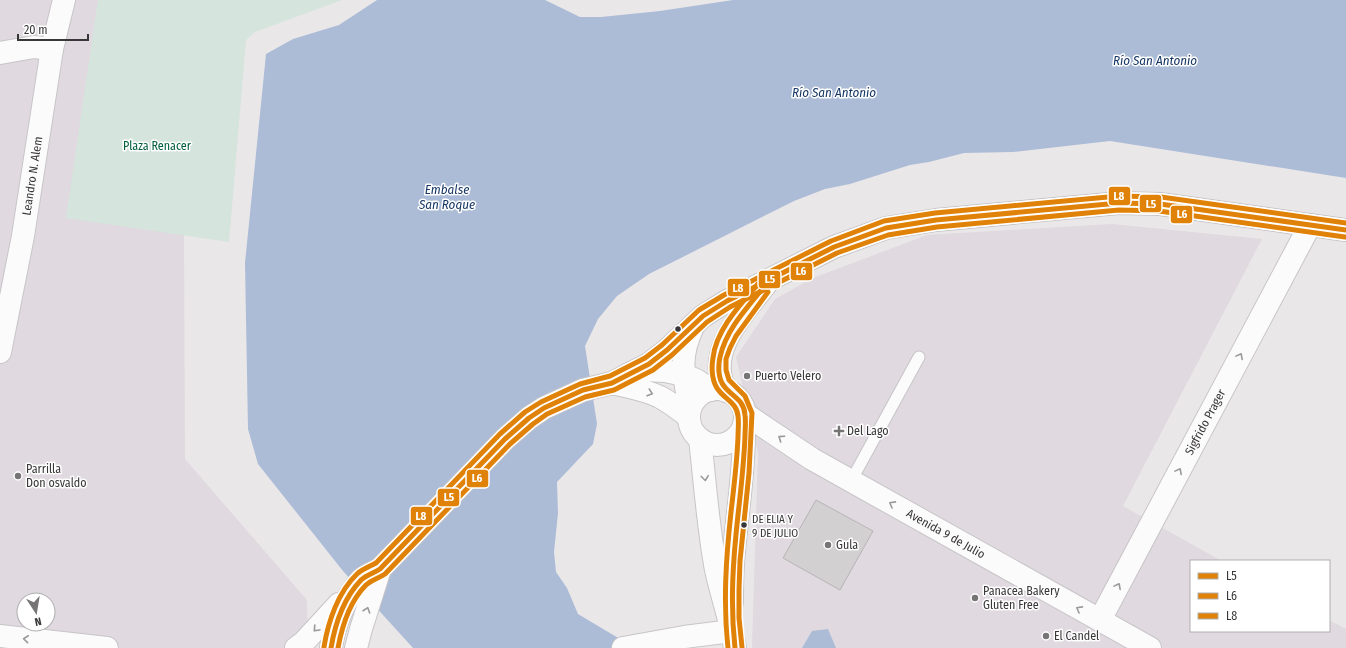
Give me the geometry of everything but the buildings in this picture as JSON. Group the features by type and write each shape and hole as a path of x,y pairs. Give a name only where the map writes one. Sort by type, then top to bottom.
{"street":[{"name":"Leandro N. Alem","path":"0,352 23,236 52,49 64,0"},
{"path":"0,53 34,47 52,49"},
{"path":"620,379 649,364 667,350 695,322 728,301 834,247 886,228 936,220 1119,203 1160,204 1346,230"},
{"name":"Sigfrido Prager","path":"1100,620 1310,225"},
{"path":"719,390 719,365 725,341 733,327 771,279"},
{"path":"695,322 683,356 684,375 690,412 690,426 700,440 712,444 726,444 740,433 745,419"},
{"path":"296,648 304,642 362,580 380,569 505,439 525,422 544,408 562,399 583,390 620,379 643,370 665,371 684,375 719,390 734,394 743,406 745,419 742,485 732,566 733,639"},
{"path":"620,379 690,412"},
{"path":"690,412 697,397 704,392 719,390"},
{"name":"Avenida 9 de Julio","path":"745,419 812,459 1150,648"},
{"path":"700,440 709,525 716,571 733,639"},
{"path":"356,648 380,569"},
{"path":"331,648 339,616 349,598 362,580"},
{"path":"0,636 107,648"},
{"path":"623,648 684,637 733,639"}],"lane":[{"path":"851,481 919,357"}],"shaded area":[{"path":"0,0 102,0 85,220 184,235 185,459 307,600 308,648 0,648"},
{"path":"1112,224 1262,239 1123,506 1220,560 1190,560 1190,632 1330,632 1330,621 1346,629 1346,648 752,648 758,453 736,357 775,299 813,278 927,235"}],"green space":[{"name":"Plaza Renacer","path":"98,0 342,0 255,32 246,40 229,242 66,218"}],"water":[{"name":"Embalse San Roque","path":"377,0 545,0 580,17 601,17 660,11 733,0 1346,0 1346,178 1110,141 1013,152 964,153 910,165 850,184 825,189 794,201 649,274 617,296 598,319 585,346 597,424 593,444 557,482 558,513 554,552 556,572 567,588 578,614 625,642 627,648 413,648 343,571 258,464 248,429 245,263 266,54 293,39 339,25"},
{"path":"828,629 836,648 802,648 812,631"}],"transit line":[{"name":"L8","path":"324,647 331,618 339,598 350,581 361,571 376,563 500,434 525,412 541,402 580,384 610,376 645,358 662,345 699,310 724,295 831,241 884,221 935,213 1119,196 1161,197 1346,223"},
{"name":"L5","path":"331,648 341,612 345,603 361,580 380,569 505,439 529,418 544,408 583,390 612,383 649,364 667,350 703,316 727,301 834,247 886,228 936,220 1119,203 1160,204 1346,230"},
{"name":"L6","path":"338,648 342,631 351,606 360,591 368,583 385,574 510,444 533,424 547,414 585,397 614,390 653,370 672,355 707,322 730,307 837,253 888,235 937,227 1119,210 1159,211 1345,237"},
{"name":"L8","path":"728,648 726,631 726,580 729,529 737,456 738,418 734,405 717,389 715,385 712,362 715,348 724,328 730,318 758,284"},
{"name":"L5","path":"735,648 733,631 733,582 744,456 745,418 742,405 722,383 719,372 719,364 723,347 732,329 763,288"},
{"name":"L6","path":"742,647 739,618 740,561 749,473 752,413 745,396 729,380 726,370 726,359 736,336 768,292"}],"place":[{"name":"Puerto Velero","path":"747,376"},
{"name":"Del Lago","path":"839,431"},
{"name":"Parrilla Don osvaldo","path":"18,476"},
{"name":"DE ELIA Y 9 DE JULIO","path":"744,525"},
{"name":"Gula","path":"828,545"},
{"name":"Panacea Bakery Gluten Free","path":"975,598"},
{"name":"El Candel","path":"1046,636"}],"water label":[{"name":"Río San Antonio","path":"1155,60"},
{"name":"Río San Antonio","path":"834,92"}]}
